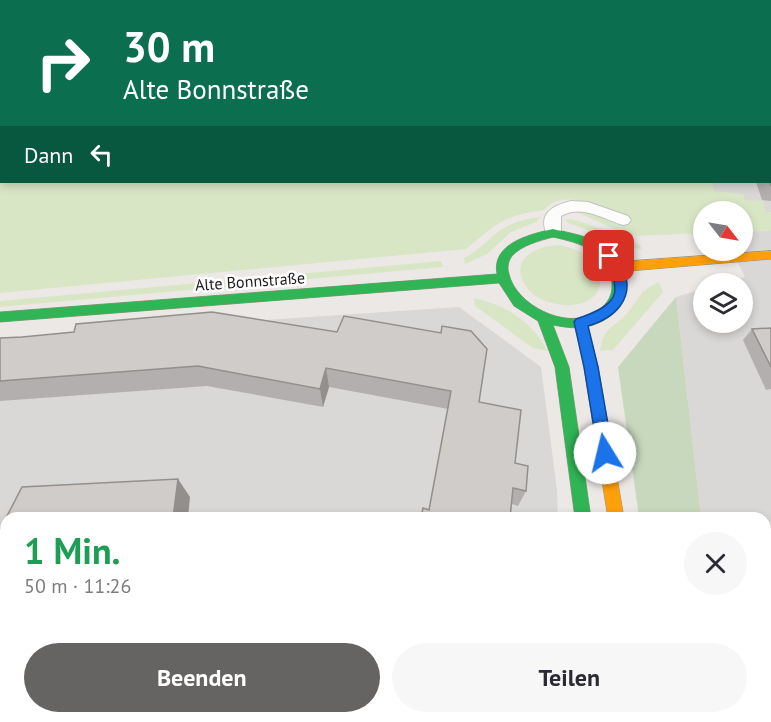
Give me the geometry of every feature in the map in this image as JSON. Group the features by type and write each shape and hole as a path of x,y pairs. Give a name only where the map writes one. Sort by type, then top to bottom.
{"main road":[{"path":"536,234 568,234 591,242 609,256 617,267 622,281 621,295 613,308 599,317 581,322 544,319 518,304 509,294 502,278 503,258 511,247 522,239 536,234"},
{"path":"617,267 771,255"},
{"name":"Alte Bonnstraße","path":"0,317 502,278"},
{"path":"544,319 562,367 582,512"},
{"path":"581,322 591,367 615,512"}],"lane":[{"path":"553,233 553,213 571,204 584,206 623,220"}],"shaded area":[{"path":"700,183 771,183 771,512 700,512 676,297 693,292 693,333 753,333 753,273 743,273 737,261 753,261 753,201 726,201"},
{"path":"459,307 541,367 558,512 0,512 0,338"}],"green space":[{"path":"0,183 712,183 714,191 743,194 745,200 763,201 766,212 771,212 771,231 753,232 753,201 693,201 693,233 637,236 621,232 577,212 604,208 580,201 564,200 550,204 544,210 518,215 501,222 466,249 0,293"},
{"path":"541,217 536,222 511,232 487,254 465,264 464,258 504,228 519,221"},
{"path":"569,219 639,244 642,249 613,242 565,220"},
{"path":"559,245 580,252 593,262 600,273 600,285 595,295 584,303 569,305 549,302 535,295 524,283 521,274 523,260 535,251"},
{"path":"441,261 443,267 0,307 0,301"},
{"path":"659,282 663,292 613,350 600,351 607,331 624,317 644,291"},
{"path":"676,297 700,512 638,512 618,367"},
{"path":"474,298 497,305 517,316 534,331 548,351 533,348 475,306"}],"building":[{"path":"212,312 337,332 344,316 441,333 442,326 471,331 487,349 479,402 521,410 515,463 528,466 526,491 513,488 511,512 422,512 423,508 429,510 451,391 326,368 320,389 198,366 0,381 0,338 74,332 76,324"},
{"path":"771,328 771,367 753,331 753,329"},
{"path":"178,479 174,512 9,512 22,487"}],"traffic: fast":[{"path":"553,233 585,241 607,254 617,272 619,290 611,307 596,319 574,324 545,318 518,303 504,281 503,259 509,252 528,240 553,233"},
{"path":"0,317 502,278"},
{"path":"544,319 562,367 582,512"}],"traffic: slow":[{"path":"617,267 771,255"},
{"path":"581,322 591,367 615,512"}],"route":[{"path":"605,453 581,322 599,317 613,308 621,295 622,281 617,267 609,256"}]}
